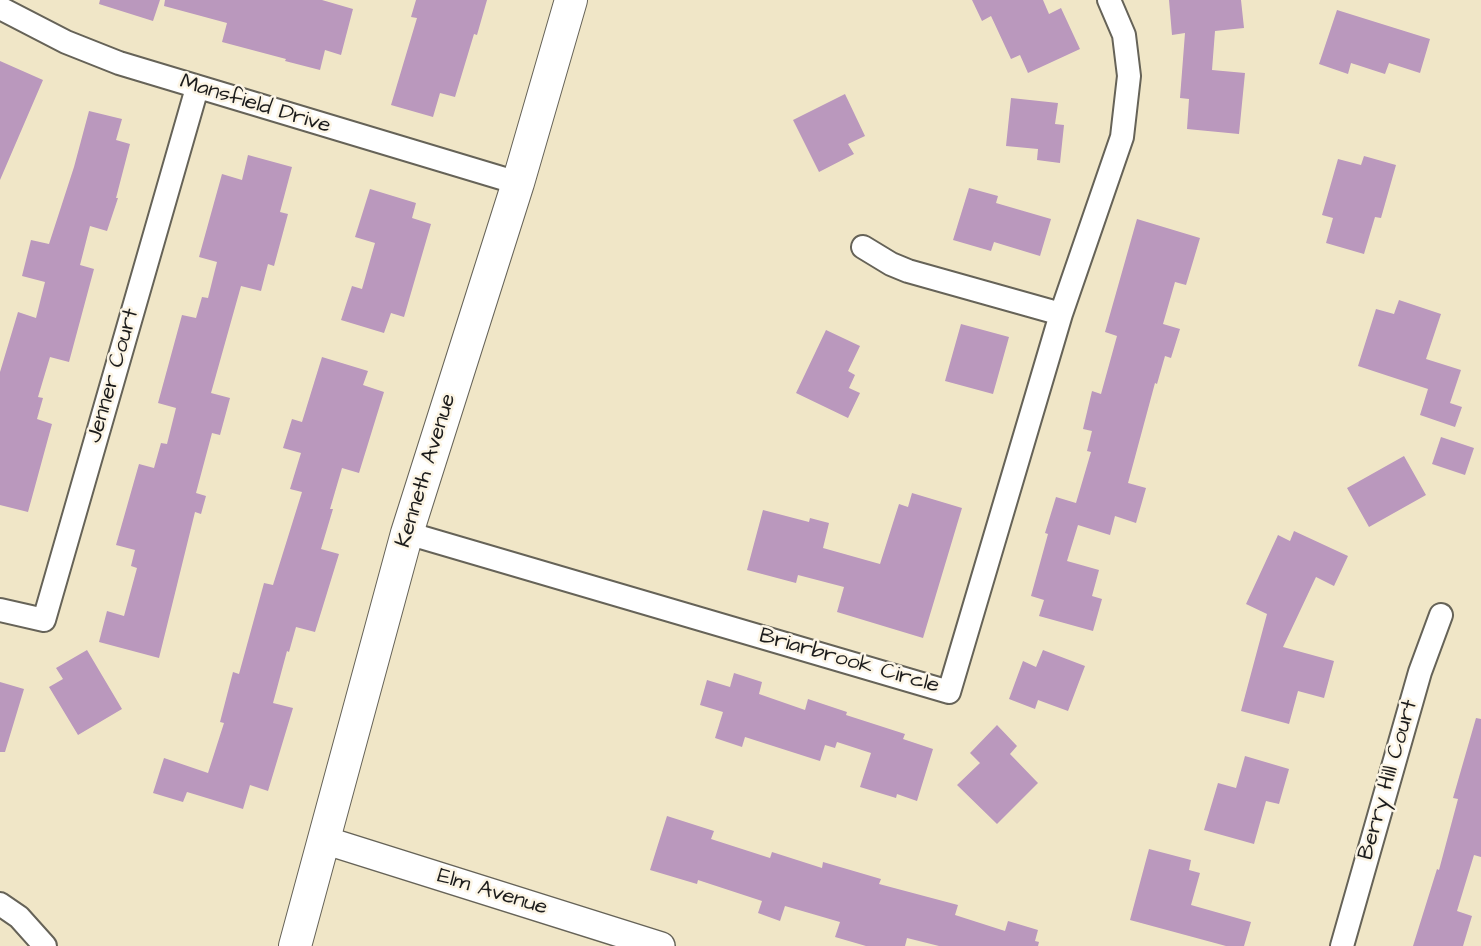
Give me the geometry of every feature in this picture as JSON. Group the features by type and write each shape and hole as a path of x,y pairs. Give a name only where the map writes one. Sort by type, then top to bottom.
{"main road":[{"name":"Kenneth Avenue","path":"295,946 407,533 518,183 571,0"}],"street":[{"name":"Briarbrook Circle","path":"407,533 949,692 1061,314 1122,137 1129,76 1124,35 1109,0"},
{"name":"Mansfield Drive","path":"0,8 66,42 119,63 518,183"},
{"name":"Jenner Court","path":"0,610 44,620 197,88"},
{"path":"863,247 884,260 908,270 1061,314"},
{"name":"Berry Hill Court","path":"1342,946 1420,672 1441,615"},
{"name":"Elm Avenue","path":"324,840 661,946"},
{"path":"0,904 19,917 45,946"}],"building":[{"path":"100,0 160,0 153,21 99,4"},
{"path":"165,0 322,0 353,9 341,55 325,50 320,70 222,42 227,23 164,6"},
{"path":"416,0 487,0 455,97 440,93 433,117 391,105 417,18 411,17"},
{"path":"972,0 1043,0 1049,14 1061,8 1080,49 1028,73 1020,55 1011,59 991,16 982,21"},
{"path":"1169,0 1241,0 1244,28 1215,31 1212,70 1245,73 1239,134 1187,129 1189,99 1180,98 1185,33 1172,35"},
{"path":"1337,10 1430,39 1420,73 1389,63 1385,74 1351,63 1348,74 1319,64"},
{"path":"0,61 43,80 0,180"},
{"path":"845,94 865,136 848,144 854,154 819,172 793,120"},
{"path":"1011,98 1058,103 1055,124 1064,125 1060,163 1037,160 1038,149 1006,146"},
{"path":"89,111 122,119 116,140 130,144 116,198 118,198 107,231 90,226 80,265 94,269 69,362 50,357 38,397 43,398 37,419 52,424 28,512 0,505 0,372 18,312 36,318 45,282 22,276 31,240 49,244"},
{"path":"248,155 292,167 280,212 288,214 274,266 268,264 261,291 241,286 211,393 230,398 220,435 212,433 196,493 206,496 201,514 195,512 159,658 99,642 107,611 124,616 137,568 131,566 135,550 116,545 139,464 154,468 161,443 167,444 176,408 158,403 182,315 196,318 202,297 208,298 217,262 199,257 222,174 242,180"},
{"path":"1364,156 1396,165 1381,218 1375,217 1364,254 1326,243 1333,218 1322,215 1338,159 1361,165"},
{"path":"969,188 998,196 996,203 1051,219 1040,256 994,242 991,251 953,240"},
{"path":"370,189 416,203 412,218 431,224 404,317 391,313 384,333 341,320 352,286 362,289 375,243 355,237"},
{"path":"1137,219 1200,238 1186,285 1175,282 1163,324 1180,329 1171,358 1165,356 1157,384 1155,383 1128,483 1146,488 1136,523 1115,516 1110,535 1078,525 1067,561 1099,570 1092,596 1102,599 1093,631 1039,616 1044,600 1031,596 1048,534 1045,533 1056,497 1076,503 1091,452 1087,451 1092,431 1083,429 1092,391 1101,394 1117,336 1105,332"},
{"path":"1399,300 1441,314 1426,359 1461,370 1450,403 1462,407 1455,427 1420,415 1428,389 1358,366 1376,309 1394,314"},
{"path":"961,324 1009,337 993,394 945,381"},
{"path":"826,330 860,346 848,371 855,375 849,388 860,393 848,418 796,393"},
{"path":"322,357 368,371 363,385 384,392 359,473 342,468 330,509 333,509 321,549 339,554 315,632 296,627 289,652 287,651 273,703 293,708 268,791 250,785 243,809 187,792 183,802 153,793 164,758 208,773 224,723 220,722 233,672 239,674 264,583 273,585 302,492 290,489 301,453 283,448 292,419 302,422"},
{"path":"1441,437 1474,448 1465,475 1432,464"},
{"path":"1404,456 1426,495 1369,527 1347,488"},
{"path":"912,493 962,508 923,638 837,612 844,587 798,575 796,583 747,570 763,510 809,522 810,518 829,523 823,548 880,564 899,504 908,507"},
{"path":"1294,531 1348,556 1334,586 1316,577 1283,647 1334,661 1324,698 1298,691 1289,724 1241,711 1267,614 1246,604 1278,535 1290,541"},
{"path":"87,650 122,709 78,735 49,687 63,679 56,668"},
{"path":"1043,650 1085,666 1068,711 1038,700 1035,709 1009,699 1023,661 1036,667"},
{"path":"734,673 762,682 759,694 805,710 808,699 847,712 846,715 905,734 903,739 933,749 917,801 897,794 896,798 860,787 871,753 837,742 835,748 825,745 820,761 745,737 742,747 715,738 723,712 700,705 707,680 730,687"},
{"path":"0,682 24,689 5,752 0,752"},
{"path":"1476,718 1481,719 1481,857 1474,855 1457,911 1472,916 1463,946 1413,946 1437,869 1439,870 1458,799 1453,798"},
{"path":"997,725 1017,746 1010,754 1038,783 997,824 957,785 980,763 970,753"},
{"path":"1245,756 1289,769 1279,804 1266,801 1254,844 1204,830 1218,783 1236,788"},
{"path":"667,816 714,831 711,839 770,858 772,852 822,868 823,862 881,879 879,884 958,905 955,915 1005,931 1008,921 1038,930 1035,941 1039,942 1038,946 939,946 907,938 905,946 866,946 835,937 840,922 785,906 780,921 758,913 762,901 698,880 697,884 650,870"},
{"path":"1149,849 1191,860 1189,870 1200,873 1191,905 1251,922 1244,946 1226,946 1130,920"}]}
